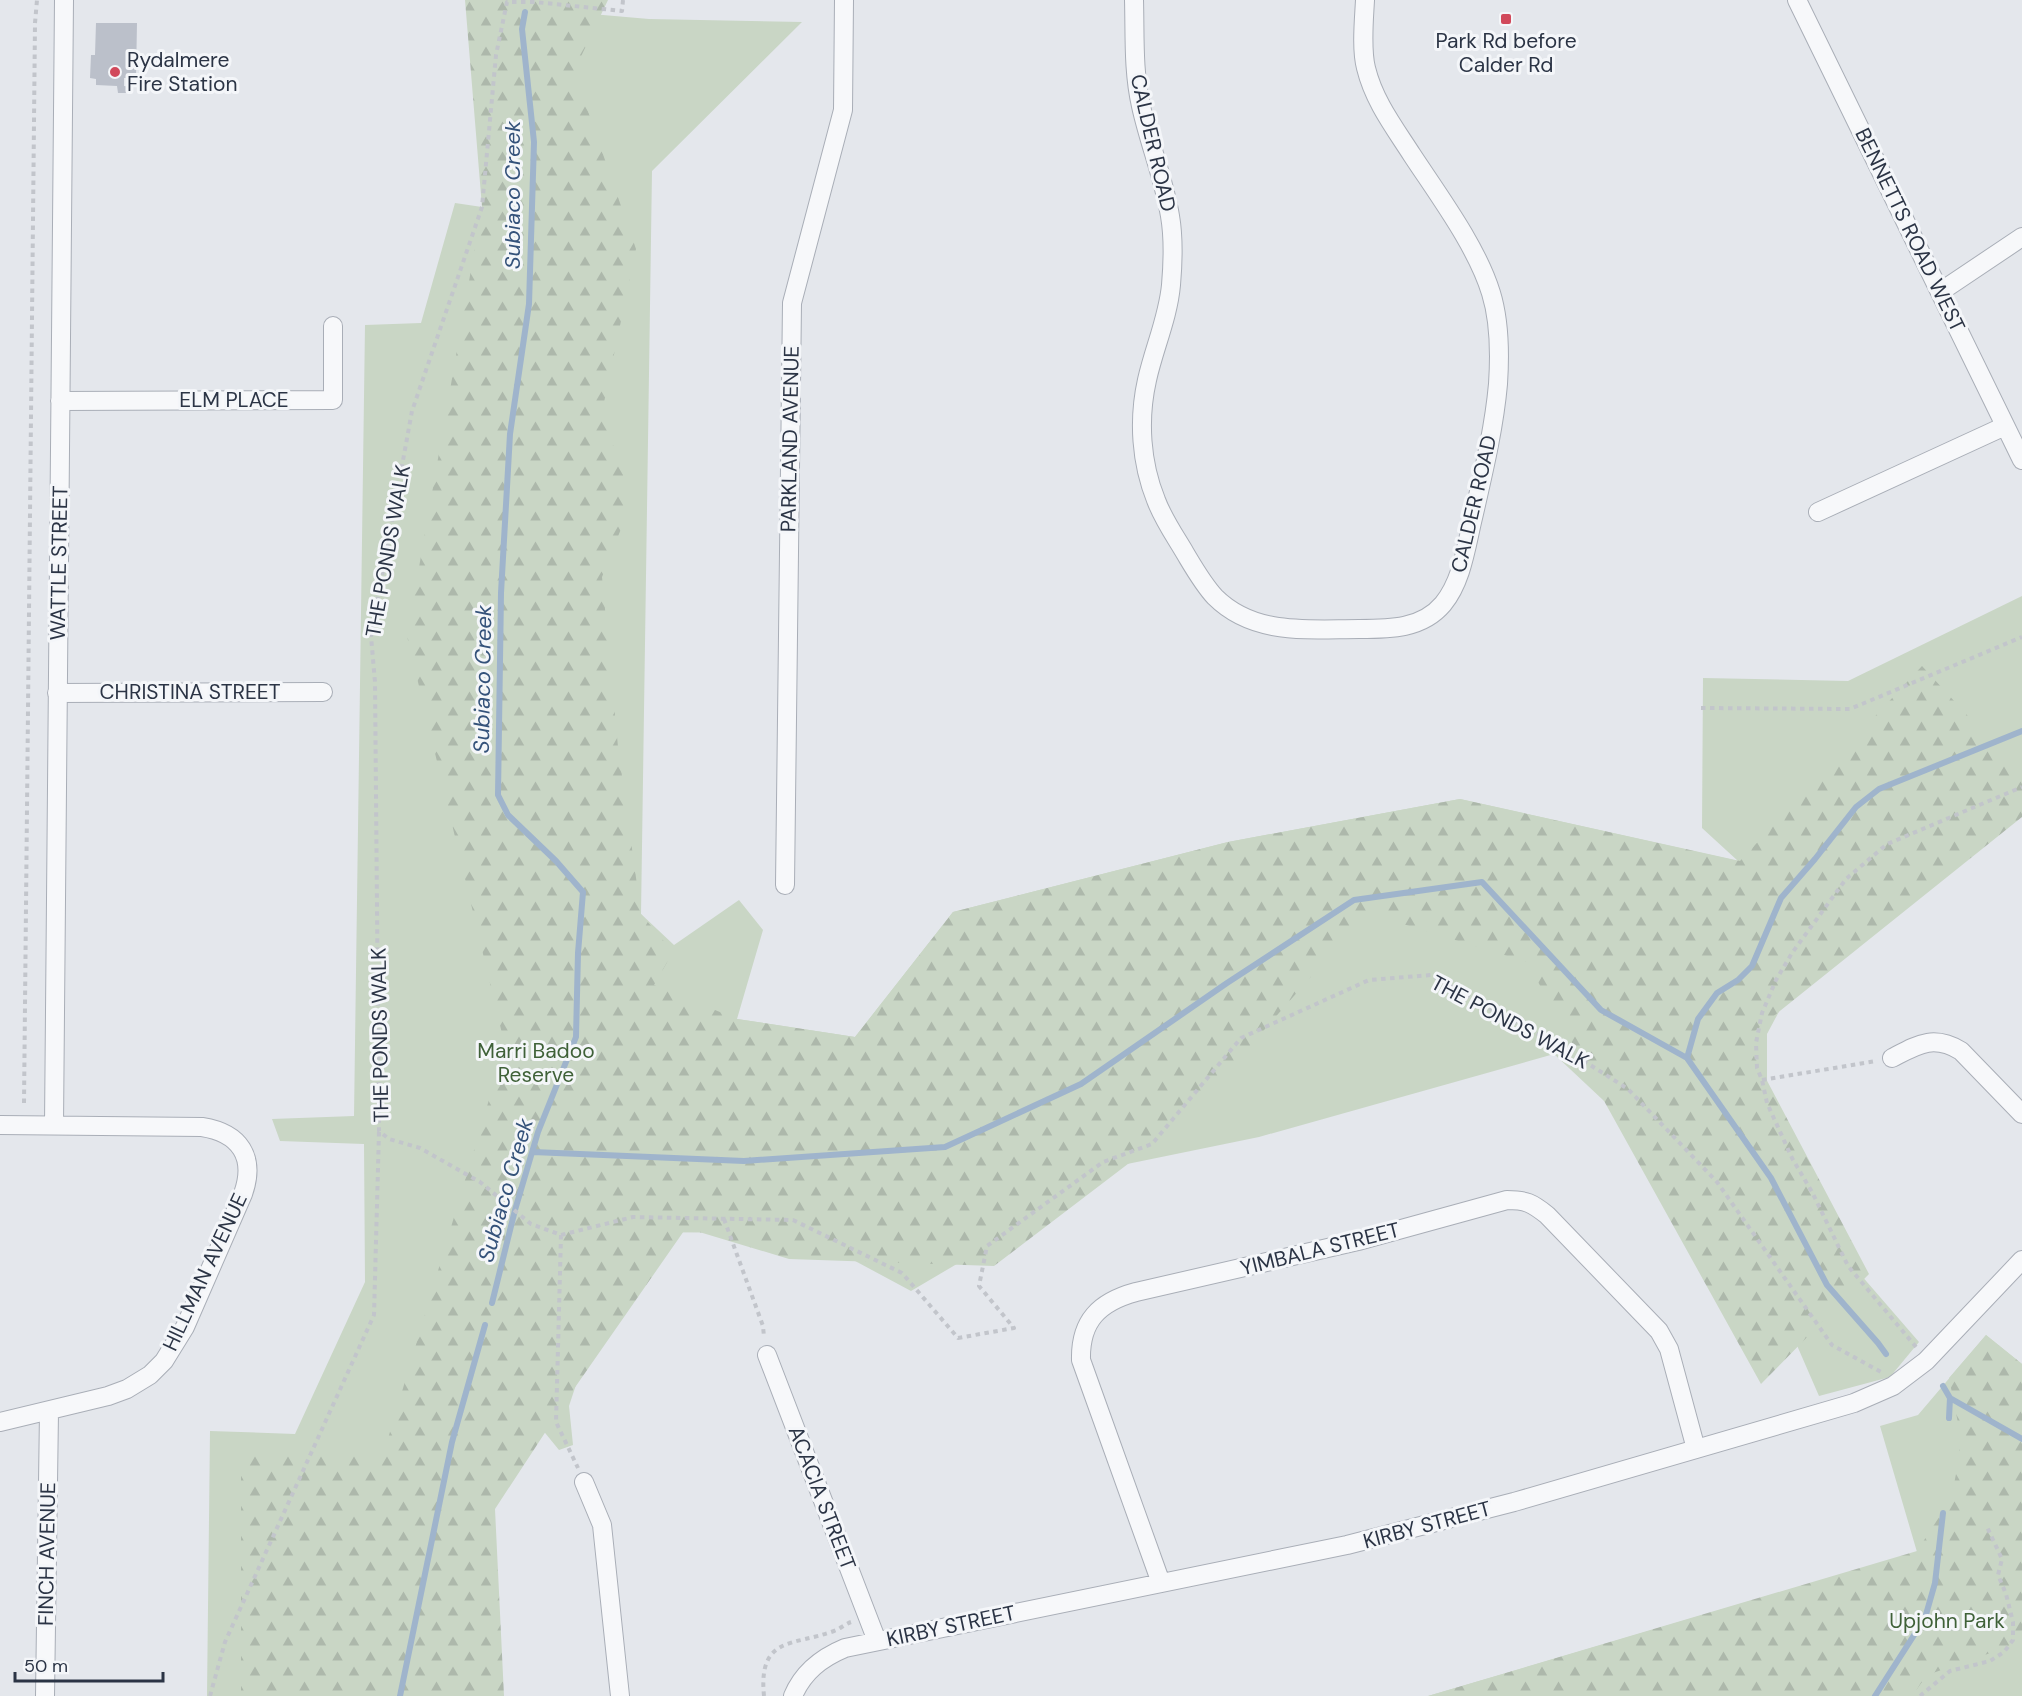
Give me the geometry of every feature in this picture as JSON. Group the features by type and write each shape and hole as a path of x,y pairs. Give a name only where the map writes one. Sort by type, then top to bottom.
{"street":[{"name":"WATTLE STREET","path":"54,1125 64,0"},
{"name":"PARKLAND AVENUE","path":"784,885 792,303 843,110 844,0"},
{"name":"CALDER ROAD","path":"1134,0 1135,68 1140,104 1168,203 1173,234 1170,296 1147,380 1142,422 1145,463 1155,498 1162,515 1201,579 1214,596 1229,609 1258,624 1274,628 1373,629 1407,626 1422,621 1445,602 1453,590 1463,560 1486,462 1498,387 1499,350 1496,312 1486,279 1451,212 1382,110 1364,65 1365,0"},
{"name":"BENNETTS ROAD WEST","path":"1797,0 2022,460"},
{"path":"1940,292 2022,237"},
{"name":"ELM PLACE","path":"60,401 333,400 333,326"},
{"path":"1818,512 2005,426"},
{"name":"CHRISTINA STREET","path":"57,693 323,692"},
{"path":"1892,1058 1923,1043 1950,1044 1961,1051 2022,1114"},
{"name":"HILLMAN AVENUE","path":"0,1125 214,1129 227,1134 239,1144 249,1167 248,1180 243,1194 189,1317 164,1361 150,1375 127,1389 49,1412 0,1422"},
{"name":"YIMBALA STREET","path":"1161,1583 1081,1360 1081,1344 1086,1327 1097,1312 1111,1302 1136,1293 1358,1241 1507,1200 1523,1200 1535,1205 1547,1215 1659,1331 1670,1349 1696,1449"},
{"name":"KIRBY STREET","path":"793,1696 807,1673 824,1657 845,1648 1347,1545 1514,1502 1854,1403 1893,1386 1912,1373 1935,1352 2022,1260"},
{"name":"ACACIA STREET","path":"767,1355 877,1641"},
{"name":"FINCH AVENUE","path":"45,1696 49,1412"},
{"path":"584,1482 602,1526 620,1696"}],"path":[{"name":"WATTLE STREET","path":"24,1103 37,0"},
{"name":"THE PONDS WALK","path":"623,0 622,11 535,2 507,2 496,55 482,207 412,411 371,636 375,682 379,1131 389,1139 420,1148 480,1182 531,1224 561,1235 633,1217 793,1220 902,1273 958,1338 1014,1328 979,1286 987,1246 1103,1162 1152,1144 1241,1038 1369,980 1431,975 1557,1044 1628,1089 1717,1182 1832,1345 1882,1372"},
{"path":"1701,708 1850,709 2022,637"},
{"path":"1908,1354 1916,1348 1848,1266 1812,1192 1792,1158 1767,1103 1757,1068 1756,1043 1762,1013 1776,980 1792,953 1846,879 1887,844 2022,787"},
{"path":"1762,1080 1892,1058"},
{"path":"210,1696 225,1642 374,1315 379,1131"},
{"path":"724,1219 763,1326 767,1355"},
{"path":"561,1235 556,1422 584,1482"},
{"path":"1872,1377 1890,1366"},
{"path":"1920,1696 1950,1671 1990,1661 2004,1652 2013,1640 2013,1622 2006,1594 1998,1575 2002,1559 1987,1527"},
{"name":"KIRBY STREET","path":"764,1696 762,1676 766,1663 776,1650 786,1644 835,1630 849,1622 867,1617"}],"green space":[{"name":"Marri Badoo Reserve","path":"465,0 608,0 574,71 636,249 602,412 632,501 602,577 618,747 641,914 673,952 654,985 737,1019 855,1037 953,912 1228,842 1460,799 1740,861 1922,666 2022,775 2022,817 1745,1039 1869,1274 1761,1384 1527,962 1367,913 1183,1122 994,1266 789,1259 686,1228 569,1396 495,1509 504,1696 241,1696 241,1454 384,1452 505,1046 407,636 482,207"},
{"name":"Marri Badoo Reserve","path":"498,6 649,19 802,22 652,171 641,914 674,945 739,900 763,930 737,1019 855,1037 953,912 1228,842 1460,799 1738,861 1702,828 1703,678 1848,681 2022,596 2022,797 1807,959 1767,1034 1767,1085 1841,1252 1919,1342 1890,1377 1819,1396 1782,1311 1717,1207 1554,1054 1259,1137 1093,1171 1023,1225 911,1291 803,1233 603,1232 601,1309 569,1406 573,1445 559,1450 519,1401 457,1572 476,1696 207,1696 210,1431 295,1434 365,1282 364,1144 280,1141 272,1119 354,1116 365,325 421,323 455,203 482,207"},
{"name":"Upjohn Park","path":"1986,1335 2022,1364 2022,1696 1428,1696 1917,1552 1880,1426 1918,1415"},
{"name":"Upjohn Park","path":"1986,1335 2022,1364 2022,1642 1927,1675 1912,1696 1428,1696 1917,1551 1951,1499 1959,1459 1959,1428 1949,1378"}],"building":[{"path":"96,23 137,23 136,78 124,78 124,86 131,87 131,93 118,93 117,86 96,85 96,79 90,78 91,55 95,55"}],"waterway":[{"name":"Subiaco Creek","path":"492,1303 515,1210 538,1132 576,1037 578,953 583,892 556,861 508,815 498,795 501,593 510,434 529,304 534,142 522,29 525,12"},
{"path":"533,1152 744,1161 945,1147 1081,1084 1227,983 1354,900 1482,882 1601,1010 1687,1058 1698,1019 1717,993 1738,980 1752,966 1781,898 1856,807 1879,789 2022,731"},
{"path":"1687,1058 1771,1178 1827,1285 1886,1354"},
{"name":"Subiaco Creek","path":"400,1696 452,1442 485,1325"},
{"path":"1943,1386 1950,1398 2022,1439"},
{"path":"1949,1418 1950,1398"},
{"path":"1875,1696 1925,1618 1935,1583 1943,1513"}],"place":[{"name":"Park Rd before Calder Rd","path":"1506,19"},
{"name":"Rydalmere Fire Station","path":"115,72"}]}
